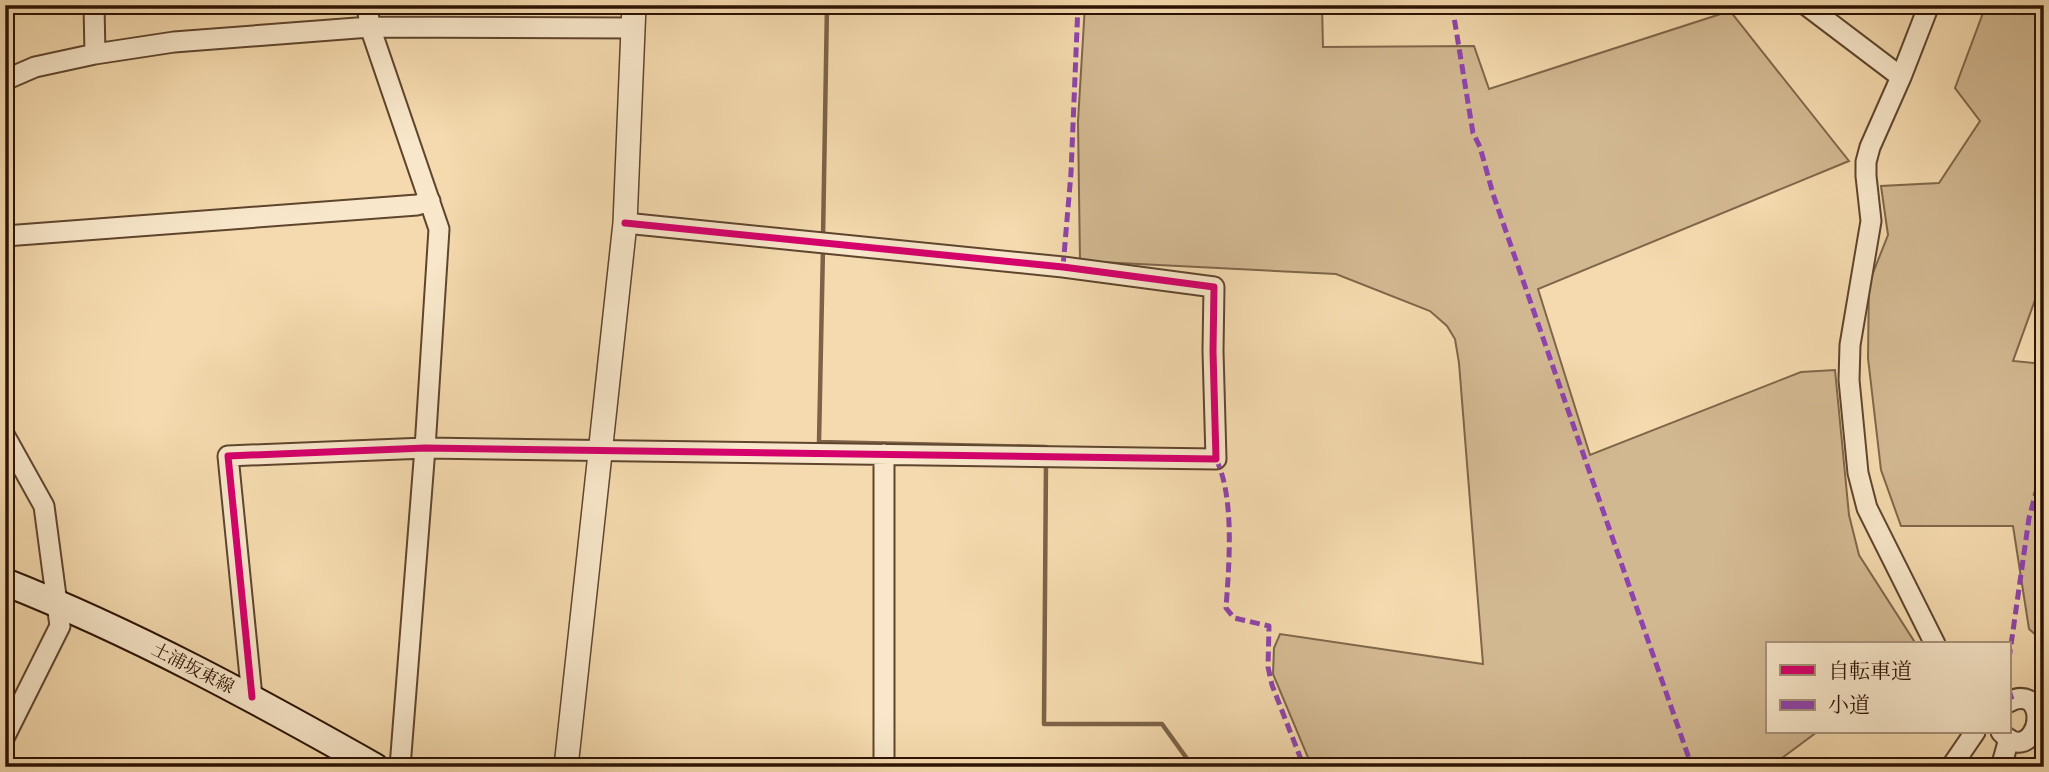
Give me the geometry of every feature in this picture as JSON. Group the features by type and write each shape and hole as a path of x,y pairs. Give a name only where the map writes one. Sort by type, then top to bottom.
{"main road":[{"name":"土浦坂東線","path":"5,582 58,603 152,647 252,697 375,767"}],"street":[{"path":"94,5 94,54"},
{"path":"367,5 370,27 439,229 400,767"},
{"path":"1929,5 1866,162 1871,222 1850,345 1849,380 1858,473 1867,508 1934,642"},
{"path":"1816,8 1901,77"},
{"path":"5,80 36,67 94,54 174,42 370,27 634,17 625,223 566,767"},
{"path":"5,236 417,205 430,201"},
{"path":"252,697 228,456 425,448 1216,459 1214,287 1062,267 625,223"},
{"path":"5,436 44,506 60,626 5,736"},
{"path":"884,454 884,767"},
{"path":"2001,767 2005,736 2023,742 2030,740 2043,722 2033,703 2020,698 2010,702"},
{"path":"1951,767 1974,734"}],"shaded area":[{"path":"1085,5 1322,5 1323,47 1474,46 1489,89 1730,11 1849,161 1538,289 1590,455 1801,372 1835,370 1849,515 1859,555 1915,642 1766,642 1766,734 1814,734 1770,767 1312,767 1273,674 1274,648 1280,634 1483,664 1455,339 1447,326 1430,311 1336,274 1080,261 1078,121"},
{"path":"1986,5 2044,5 2044,275 2013,361 2044,364 2044,642 2029,629 2013,526 1901,526 1881,470 1868,358 1869,283 1888,235 1881,186 1939,183 1980,121 1955,88"}],"waterway":[{"path":"823,238 827,5"},
{"path":"823,247 819,442 1046,447 1046,450"},
{"path":"1046,462 1044,724 1162,724 1193,767"}],"marked path":[{"path":"1063,267 1071,173 1078,5"},
{"path":"1452,5 1473,133 1692,767"},
{"path":"1216,459 1226,492 1228,512 1226,608 1234,618 1269,626 1268,667 1272,685 1304,767"},
{"path":"2010,652 2029,518 2044,463"},
{"path":"2010,693 2012,700"}],"cycle path":[{"path":"252,697 228,456 425,448 1216,459 1214,287 1063,267 625,223"}]}
